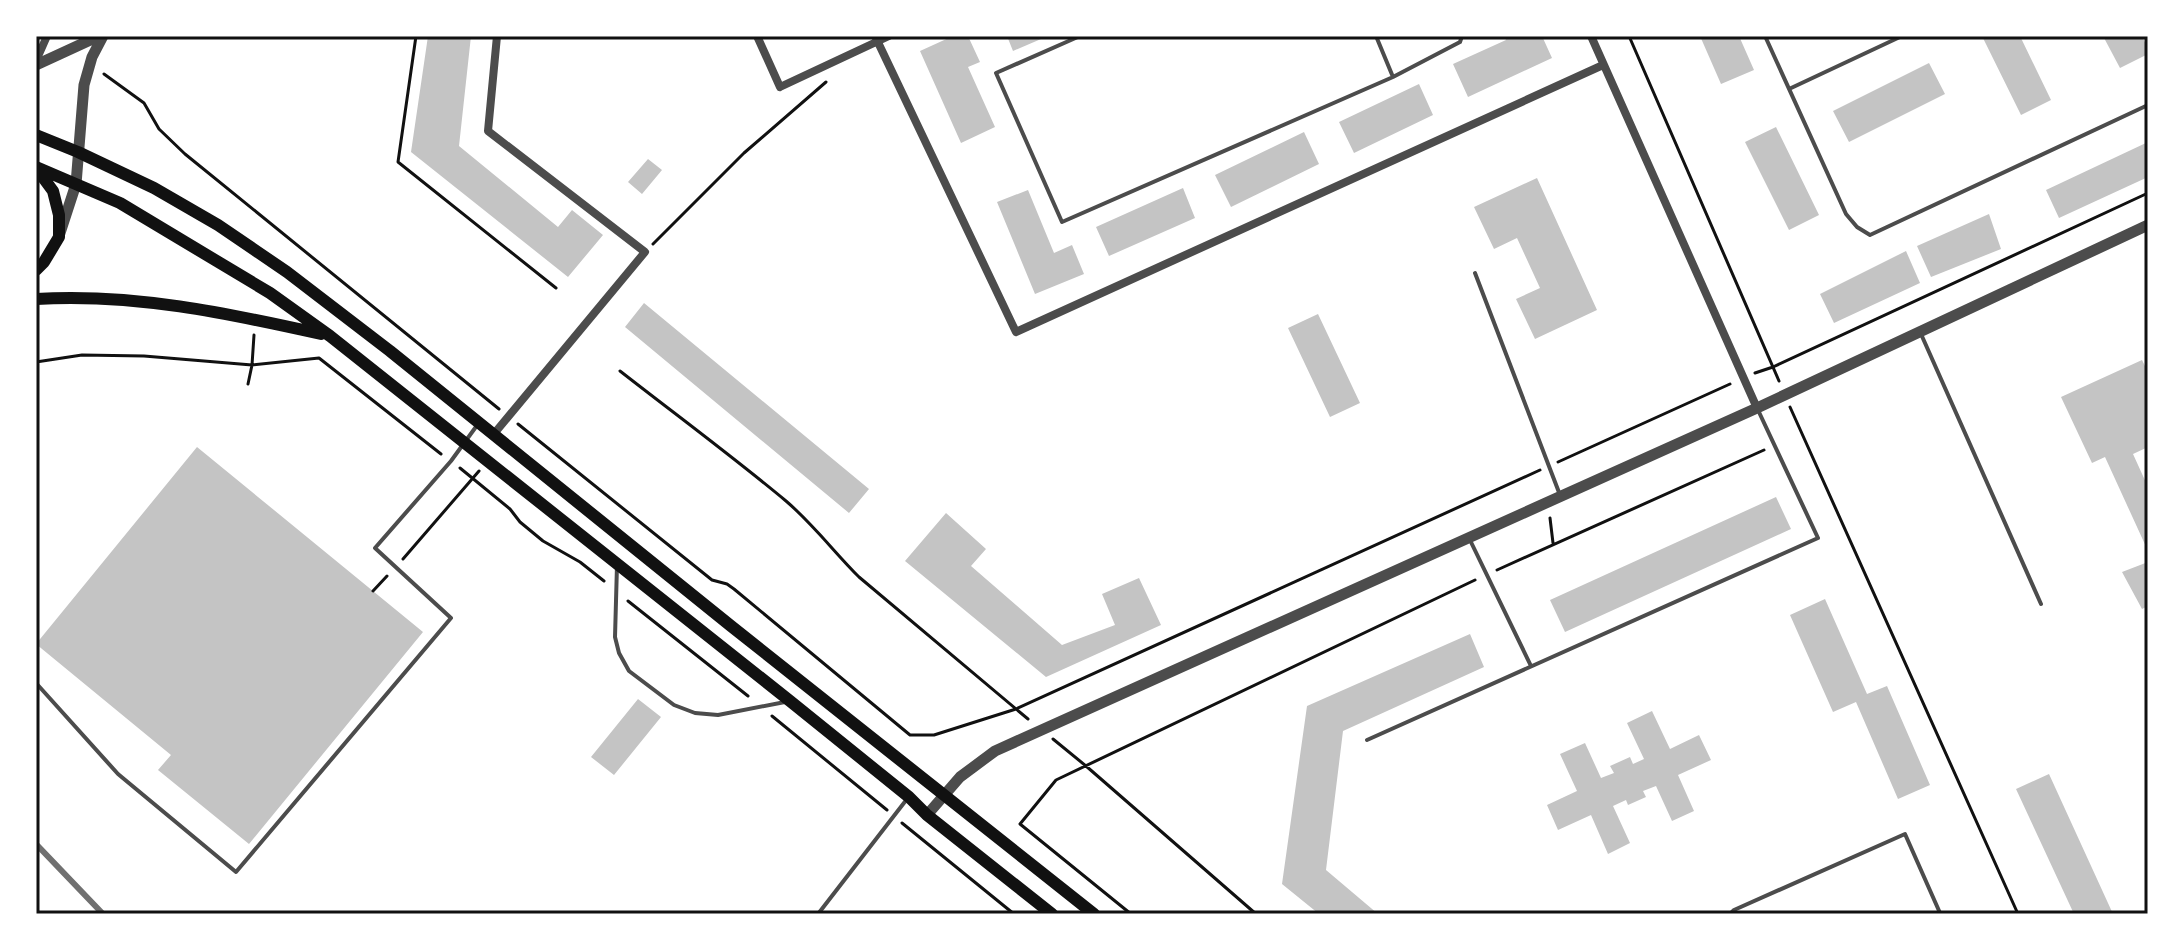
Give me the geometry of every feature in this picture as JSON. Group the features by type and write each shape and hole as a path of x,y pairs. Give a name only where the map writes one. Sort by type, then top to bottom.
{"main road":[{"path":"36,135 154,188 218,225 287,272 1094,914"},
{"path":"36,168 120,203 270,293 330,336 790,701 1052,914"},
{"path":"36,168 53,191 59,215 59,237 36,270"},
{"path":"36,299 126,299 202,309 330,336"}],"street":[{"path":"36,63 47,36"},
{"path":"36,63 101,36"},
{"path":"59,237 76,184 84,85 101,36"},
{"path":"496,438 645,252 488,131 497,36"},
{"path":"757,36 780,87 876,39 889,36"},
{"path":"1591,36 1757,408"},
{"path":"876,39 1016,332 1603,65"},
{"path":"927,815 971,767 995,751 1757,408 2148,225"}],"lane":[{"path":"1080,36 996,73 1062,222 1393,77 1460,42 1462,36"},
{"path":"1376,36 1393,77"},
{"path":"1765,36 1846,214 1857,227 1870,235 2148,105"},
{"path":"1789,89 1902,36"},
{"path":"1475,273 1561,497"},
{"path":"1920,332 2041,604"},
{"path":"1367,740 1818,538 1757,408"},
{"path":"36,683 118,774 236,872 451,618 375,548 451,461 478,424"},
{"path":"1469,538 1531,666"},
{"path":"617,563 615,637 629,671 674,705 695,713 718,715 790,701"},
{"path":"818,914 909,797"},
{"path":"1730,914 1905,834 1938,914"}],"path":[{"path":"416,36 398,162 556,288"},
{"path":"1629,36 1785,395 2018,914"},
{"path":"90,64 144,103 159,129 185,154 501,411"},
{"path":"645,252 744,153 831,78"},
{"path":"496,438 513,421 712,580 734,589 910,735 934,735 1016,709 1548,466 1773,367 2148,193"},
{"path":"248,384 255,319"},
{"path":"36,362 82,355 144,356 252,365 319,358 473,478 543,541 580,562 1014,914"},
{"path":"620,371 787,502 859,577 1086,766 1256,914"},
{"path":"1131,914 1020,824 1056,780 1487,574 1774,445"},
{"path":"373,591 473,478 486,459"},
{"path":"1548,503 1553,544"}],"building":[{"path":"428,36 471,36 459,146 558,227 572,210 603,235 568,277 411,152"},
{"path":"953,36 968,36 980,62 968,67 995,127 961,143 920,51"},
{"path":"1007,36 1048,36 1013,51"},
{"path":"1504,36 1542,36 1552,58 1468,97 1453,64 1506,40"},
{"path":"1700,36 1739,36 1754,70 1721,84"},
{"path":"1982,36 2020,36 2051,100 2021,115"},
{"path":"2103,36 2142,36 2148,54 2120,68"},
{"path":"1929,63 1945,94 1849,142 1833,111"},
{"path":"1419,84 1433,115 1354,153 1339,122"},
{"path":"1776,127 1819,215 1789,230 1745,142"},
{"path":"1304,132 1319,164 1231,207 1215,175"},
{"path":"2148,142 2148,177 2059,218 2046,190"},
{"path":"648,159 662,170 642,194 628,182"},
{"path":"1537,178 1597,310 1535,339 1516,299 1540,288 1517,238 1494,249 1474,207"},
{"path":"1183,188 1195,218 1109,256 1096,227"},
{"path":"1028,190 1054,253 1072,245 1084,274 1035,294 997,202"},
{"path":"1989,214 2001,249 1931,277 1917,246"},
{"path":"1906,251 1920,283 1834,323 1820,294"},
{"path":"644,303 869,489 849,513 625,327"},
{"path":"1318,314 1360,403 1330,417 1288,328"},
{"path":"2142,360 2148,372 2148,447 2133,454 2148,487 2148,551 2105,457 2092,463 2061,397"},
{"path":"197,447 423,632 249,844 158,770 171,755 36,644"},
{"path":"1776,497 1791,529 1565,632 1550,600"},
{"path":"946,513 986,549 971,566 1062,645 1115,625 1102,594 1139,578 1161,625 1046,677 905,561"},
{"path":"2148,562 2148,606 2142,609 2122,572"},
{"path":"1825,599 1867,694 1887,686 1930,785 1898,799 1856,702 1833,712 1790,615"},
{"path":"1470,634 1484,667 1343,731 1326,870 1378,914 1319,914 1282,884 1307,706"},
{"path":"638,699 661,717 614,775 591,757"},
{"path":"1652,711 1670,749 1699,735 1711,760 1678,775 1694,811 1672,821 1656,786 1643,791 1646,797 1628,805 1626,800 1613,806 1630,843 1608,854 1591,815 1558,830 1547,805 1577,791 1560,754 1585,743 1601,778 1614,773 1610,766 1630,757 1633,764 1644,759 1627,723"},
{"path":"2049,774 2113,914 2074,914 2016,789"}],"railway":[{"path":"36,844 103,914"}]}
